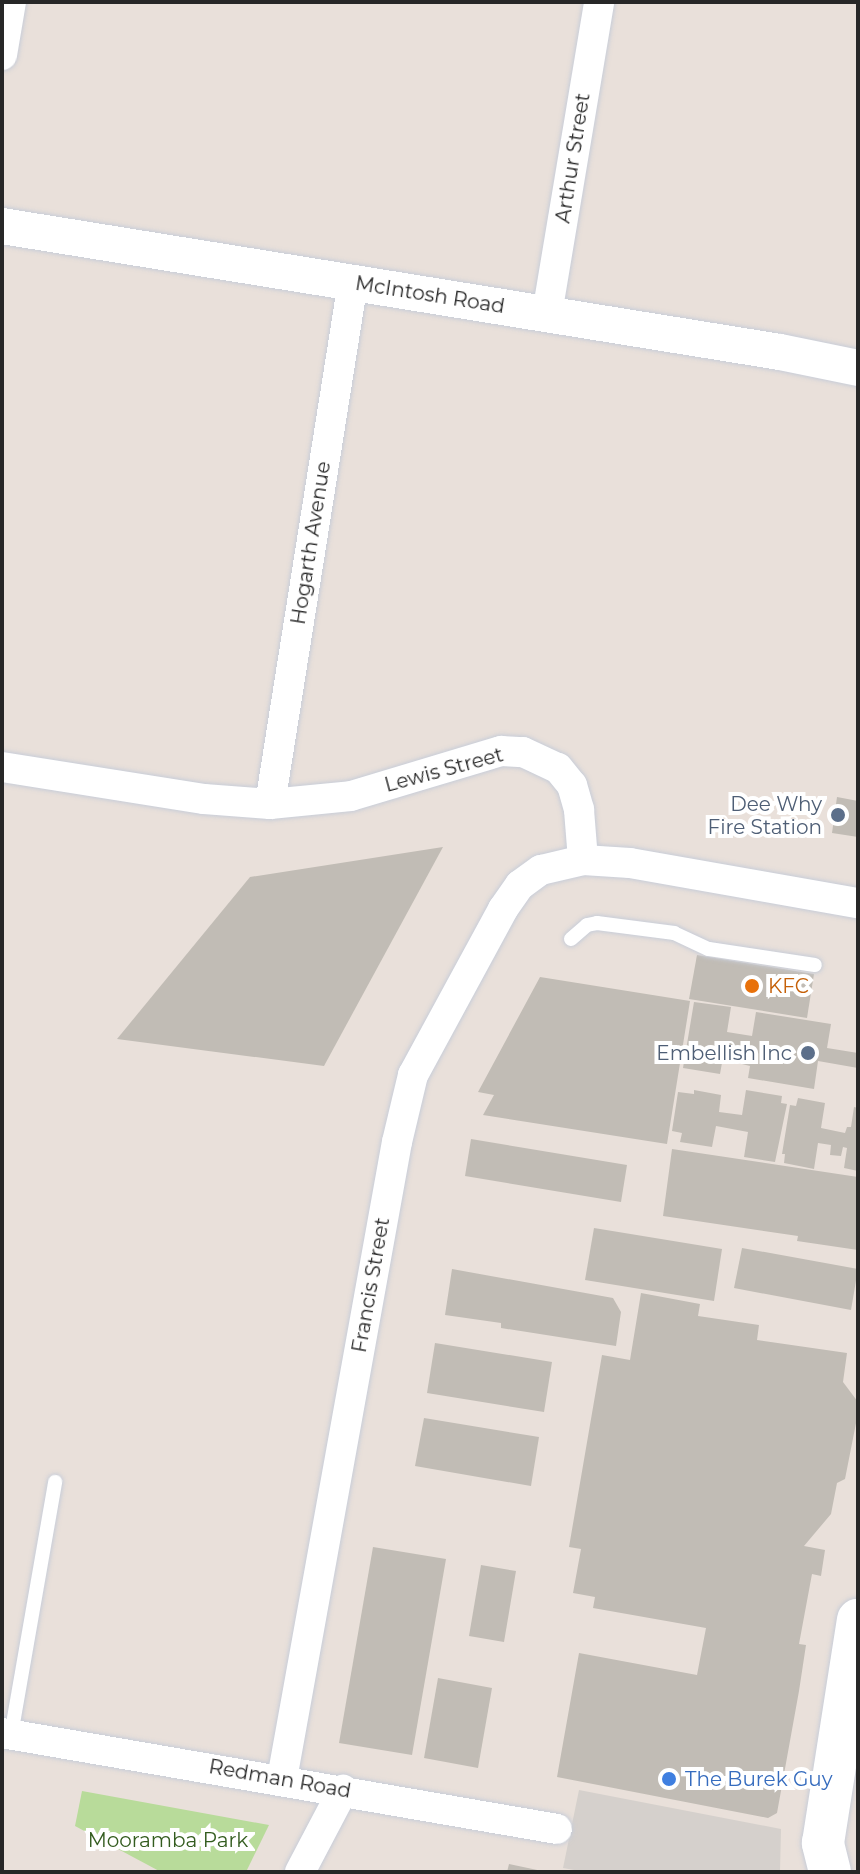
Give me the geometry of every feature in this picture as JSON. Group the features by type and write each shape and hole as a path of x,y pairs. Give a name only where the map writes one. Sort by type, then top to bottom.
{"main road":[{"path":"830,1872 823,1843 858,1620"}],"street":[{"path":"2,55 11,2"},
{"name":"Arthur Street","path":"547,314 599,2"},
{"name":"McIntosh Road","path":"2,226 858,368"},
{"name":"Hogarth Avenue","path":"270,804 353,282"},
{"name":"Lewis Street","path":"2,767 204,799 270,804 351,796 501,751 523,752 558,768 572,785 579,810 583,860"},
{"path":"583,860 630,863 858,903"},
{"name":"Francis Street","path":"282,1779 397,1142 413,1075 503,909 520,885 541,870 583,860"},
{"name":"Redman Road","path":"6,1734 282,1779 557,1829"},
{"path":"300,1872 343,1790"}],"lane":[{"path":"571,939 587,925 597,923 674,933 709,949 815,965"},
{"path":"6,1734 55,1482"}],"green space":[{"name":"Mooramba Park","path":"82,1791 269,1825 246,1872 161,1872 75,1826"}],"shaded area":[{"path":"579,1790 781,1829 780,1872 585,1872 563,1868"}],"building":[{"name":"Dee Why Fire Station","path":"837,797 858,801 858,837 832,833"},
{"path":"443,847 324,1066 117,1039 250,877"},
{"name":"KFC","path":"697,955 814,974 807,1018 689,999"},
{"path":"540,977 690,1001 667,1144 483,1115 494,1095 478,1092"},
{"path":"694,1002 731,1007 727,1032 752,1036 756,1012 831,1024 827,1048 858,1053 858,1068 818,1061 814,1089 748,1078 750,1066 742,1064 744,1049 725,1046 720,1074 683,1068"},
{"path":"694,1090 721,1095 719,1112 742,1115 746,1090 782,1096 781,1103 787,1104 775,1162 744,1157 748,1132 716,1126 712,1147 680,1142 682,1133 672,1131 678,1092 694,1094"},
{"path":"798,1098 825,1103 821,1128 845,1133 847,1127 851,1127 854,1107 858,1108 858,1171 844,1168 847,1148 843,1147 841,1156 830,1155 831,1145 818,1143 814,1169 784,1163 785,1154 782,1154 790,1105 796,1106"},
{"path":"471,1139 627,1165 621,1202 465,1176"},
{"path":"672,1149 858,1177 858,1250 797,1241 798,1236 663,1216"},
{"path":"594,1228 722,1249 714,1301 585,1280"},
{"path":"742,1248 858,1269 851,1310 734,1288"},
{"path":"452,1269 613,1298 621,1312 616,1346 501,1328 501,1323 445,1315"},
{"path":"641,1293 700,1304 698,1316 759,1325 757,1340 847,1353 843,1382 858,1402 858,1413 845,1479 837,1483 831,1514 804,1546 825,1550 821,1576 812,1574 799,1644 806,1645 777,1813 768,1818 557,1777 579,1653 697,1675 706,1628 593,1608 595,1597 573,1593 581,1549 569,1547 602,1355 630,1360"},
{"path":"435,1343 552,1362 544,1412 427,1393"},
{"path":"424,1418 539,1437 531,1486 415,1466"},
{"path":"373,1547 446,1559 412,1755 339,1743"},
{"path":"481,1565 516,1571 504,1642 469,1636"},
{"path":"438,1678 492,1688 478,1768 424,1758"},
{"path":"509,1864 542,1871 542,1872 507,1872"}],"place":[{"name":"Dee Why Fire Station","path":"838,815"},
{"name":"KFC","path":"752,986"},
{"name":"Embellish Inc","path":"808,1053"},
{"name":"The Burek Guy","path":"669,1779"}]}
